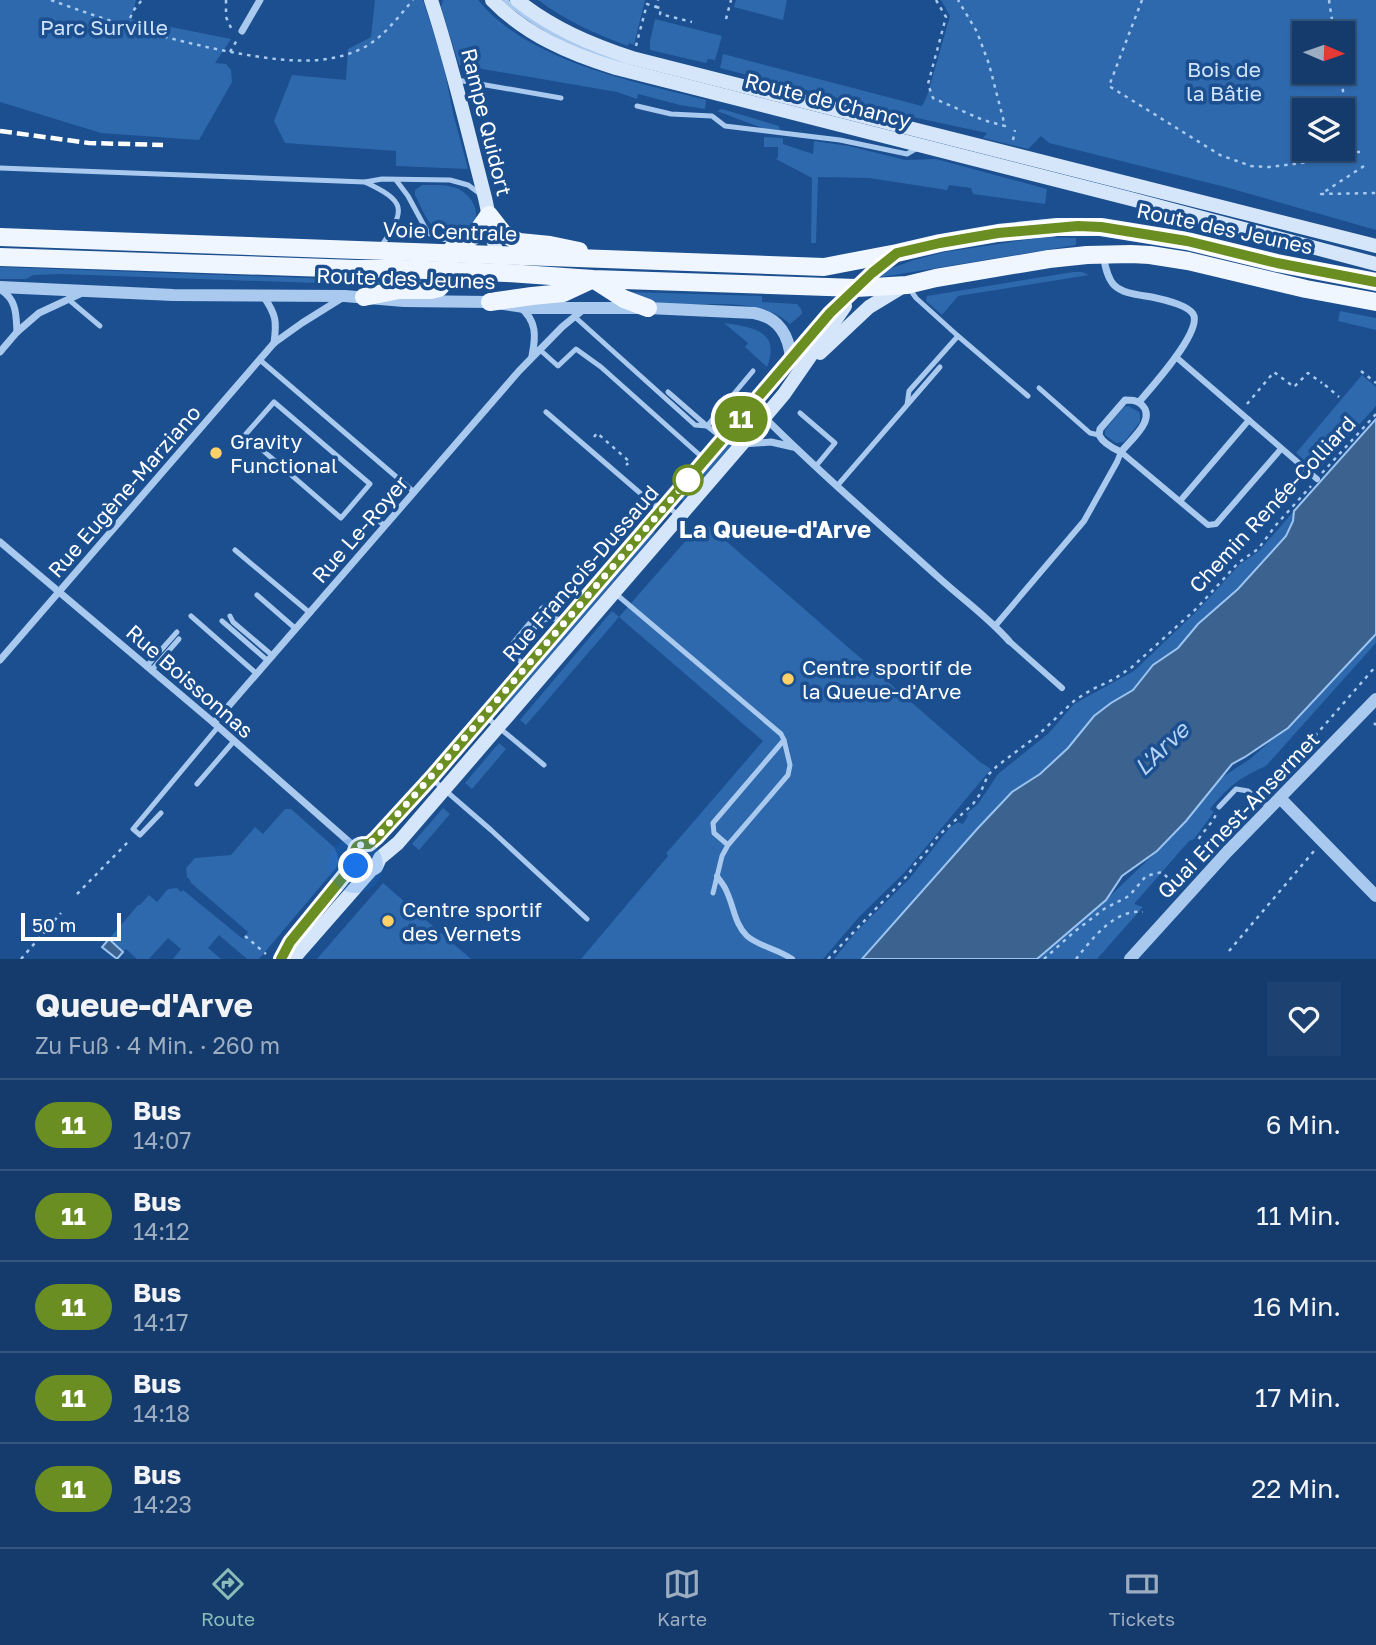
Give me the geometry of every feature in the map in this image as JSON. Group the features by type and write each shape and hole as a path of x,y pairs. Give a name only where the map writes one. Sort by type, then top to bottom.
{"main road":[{"name":"Rampe Quidort","path":"431,0 448,50 497,256 507,273"},
{"name":"Route de Chancy","path":"492,0 533,33 589,60 1376,264"},
{"path":"517,0 568,34 632,58 1376,246"},
{"path":"364,297 399,290 439,288 446,280 448,262 454,247 478,232 489,215 503,233 519,242 550,245 618,260"},
{"path":"1101,227 1103,254"},
{"name":"Route des Jeunes","path":"897,253 938,237 1101,227 1187,241 1277,263 1376,282"},
{"name":"Voie Centrale","path":"0,237 378,251 507,273 850,290"},
{"path":"824,267 842,279 850,290 897,253"},
{"name":"Voie Centrale","path":"0,257 400,269 497,256 824,267 897,253"},
{"name":"Route des Jeunes","path":"850,290 907,285 1049,259 1131,254 1168,257 1376,302"},
{"path":"490,302 563,293 593,279 624,299 648,309"},
{"name":"Rue François-Dussaud","path":"798,373 869,307 907,285"},
{"name":"Rue François-Dussaud","path":"274,956 290,942 336,887 359,851 431,778 752,405 790,355 850,290"},
{"name":"Rue François-Dussaud","path":"293,959 376,867 380,858 398,843 742,444 843,312 850,290"},
{"path":"371,870 359,869 359,851 376,847 380,858"}],"street":[{"path":"242,31 260,0"},
{"path":"1103,254 1111,282 1117,288 1177,304 1194,317 1192,327 1176,357 1139,402"},
{"path":"0,288 15,306 17,332"},
{"name":"Route des Jeunes","path":"0,288 490,302 580,313 648,309 734,312 769,318 787,337 790,355"},
{"path":"0,352 17,332 39,313 86,291"},
{"name":"Rue Eugène-Marziano","path":"0,660 274,343 345,296"},
{"path":"264,297 276,318 274,343"},
{"path":"520,307 531,319 535,329 532,357"},
{"name":"Rue Le-Royer","path":"216,725 257,674 539,349 580,313"},
{"path":"1176,357 1317,479"},
{"path":"996,626 1084,521 1121,452 1145,424 1146,410 1139,402 1125,400 1098,435 1113,449 1121,452 1208,525 1216,524 1282,449"},
{"path":"752,405 795,448 1062,688"},
{"path":"1180,501 1249,420"},
{"path":"742,444 771,442 795,448"},
{"name":"Rue Boissonnas","path":"0,542 216,725 359,851"},
{"name":"Quai Ernest-Ansermet","path":"1130,959 1215,864 1376,699"},
{"path":"1280,798 1376,895"},
{"path":"717,876 726,888 736,920 744,932 759,944 792,959"}],"lane":[{"path":"505,0 553,34 606,57 1037,161 1376,253"},
{"path":"454,79 561,98"},
{"path":"637,106 671,114 712,116 725,126 841,140 907,155 921,146"},
{"path":"0,168 365,182 382,179 450,180 468,186 485,197"},
{"path":"396,180 428,233 441,245 448,262"},
{"path":"365,182 389,194 398,208 397,222 378,251"},
{"path":"428,233 453,241 470,239"},
{"path":"907,285 916,298 1028,396"},
{"path":"68,299 100,327"},
{"path":"580,313 695,425 707,426"},
{"path":"906,406 909,391 958,336"},
{"path":"539,349 558,366 576,349 601,367 705,460"},
{"path":"260,360 414,492"},
{"path":"837,486 940,367"},
{"path":"707,426 753,371"},
{"path":"1040,388 1090,432 1098,435"},
{"path":"668,392 723,439"},
{"path":"274,402 370,484 341,518 245,435 274,402"},
{"path":"547,412 645,498 654,505 666,505 679,516"},
{"path":"800,413 835,443 816,466"},
{"path":"525,668 509,648 542,608 558,602 645,498"},
{"path":"369,513 385,526"},
{"path":"235,550 310,613"},
{"path":"614,592 785,740 790,765 788,775 728,845 722,856 713,893"},
{"path":"257,595 296,629"},
{"path":"191,616 257,674"},
{"path":"230,616 271,658"},
{"path":"526,639 547,617 567,620"},
{"path":"222,621 271,658"},
{"path":"149,669 177,632"},
{"path":"149,669 179,639"},
{"path":"484,715 544,765"},
{"path":"161,813 140,835 133,829 216,725"},
{"path":"728,845 714,833 713,823 785,740"},
{"path":"197,784 234,741"},
{"path":"447,758 460,769"},
{"path":"431,778 587,919"},
{"path":"1219,807 1236,789 1248,791 1270,808"}],"path":[{"path":"51,0 177,41 290,61 321,59 365,47 380,37 413,0"},
{"path":"127,26 133,11 142,0"},
{"path":"226,0 226,17 237,38 230,52"},
{"path":"656,7 658,0"},
{"path":"663,0 660,14 692,22"},
{"path":"726,19 731,0"},
{"path":"936,0 946,17 928,84 933,98 983,120 1005,125 989,64 977,32 958,0"},
{"path":"1142,0 1108,86 1220,155 1251,166 1269,167 1311,161"},
{"path":"1329,0 1332,21"},
{"path":"637,43 647,4 662,8"},
{"path":"1012,143 1015,130"},
{"path":"1355,152 1360,152"},
{"path":"1364,166 1321,194 1376,194"},
{"path":"1361,370 1376,383"},
{"path":"1240,412 1274,372 1294,387 1308,373 1339,397"},
{"name":"Chemin Renée-Colliard","path":"828,959 908,875 937,836 972,804 997,766 1037,736 1075,700 1132,667 1197,608 1238,563 1258,549 1276,524 1376,414"},
{"path":"594,437 597,433 630,462 626,466"},
{"path":"1287,768 1376,666"},
{"path":"1203,845 1198,840 1203,830 1215,818 1219,807"},
{"path":"77,894 137,833"},
{"path":"1229,951 1314,851"},
{"path":"1044,959 1104,909 1129,896 1146,876 1162,872 1171,881"},
{"path":"1076,959 1112,921 1133,911 1143,912"},
{"path":"21,959 61,912"},
{"path":"245,936 274,956"}],"green space":[{"name":"Parc Surville","path":"0,0 136,0 131,19 231,39 215,63 226,64 231,70 232,82 199,140 101,133 0,102"},
{"path":"375,0 423,0 443,62 468,169 396,166 396,151 285,143 274,121 292,75 346,80 348,49 371,37"},
{"path":"443,0 478,0 499,21 553,54 615,76 706,100 705,109 638,94 637,99 617,92 459,65 441,7"},
{"path":"538,0 645,0 634,45 629,43 628,46 582,26"},
{"path":"736,0 787,0 783,20 734,7"},
{"name":"Bois de la Bâtie","path":"941,0 1376,0 1376,230 1229,188 1049,143 1041,136 1028,149 983,138 987,133 720,68 723,54 922,106 950,16"},
{"path":"655,19 722,36 715,60 708,59 706,63 650,50"},
{"path":"722,109 779,126 780,130 765,129 717,111"},
{"path":"764,137 783,138 783,144 813,154 814,141 849,146 905,160 936,159 1047,189 1045,204 973,194 971,188 949,185 947,190 869,178 818,177 816,243 811,243 812,178 776,159 778,147 764,147"},
{"path":"422,185 448,186 461,190 470,198 475,208 473,225 459,234 441,231 435,227 426,218 415,195 415,190"},
{"path":"1044,237 1076,238 1076,245 882,277 881,272 945,252"},
{"path":"0,267 391,281 399,277 437,278 432,283 399,286 60,274 33,275 26,279 0,279"},
{"path":"1073,272 1089,275 958,296 942,315 926,301 927,296"},
{"path":"456,279 485,280 489,287 495,290 449,288"},
{"path":"631,292 762,296 762,302 797,304 802,314 790,324 777,315 745,305 657,303 630,296"},
{"path":"1340,311 1376,318 1376,330 1338,321"},
{"path":"724,323 754,329 767,338 770,355 767,367 745,347 748,343"},
{"path":"1362,375 1376,387 1376,406 1317,471 1296,453"},
{"path":"1128,406 1139,412 1140,422 1124,442 1116,443 1105,435 1105,430 1124,407"},
{"path":"731,440 734,442 683,501 680,499"},
{"path":"1294,511 1286,536 1238,589 1198,624 1178,648 1153,665 1133,690 1094,716 1068,748 1040,774 1012,792 862,959 834,959 855,933 910,878 950,827 958,822 963,824 968,816 966,814 978,804 998,774 1049,733 1074,704 1134,671 1199,609 1239,565 1259,551"},
{"name":"Centre sportif de la Queue-d'Arve","path":"703,521 991,769 905,872 859,917 823,959 581,959 668,856 666,853 763,741 619,617"},
{"path":"652,531 655,533 507,706 502,707 502,705"},
{"path":"612,611 619,617 526,725 520,720"},
{"path":"1376,634 1376,643 1266,766 1235,783 1210,809 1214,812 1194,839 1189,841 1134,904 1143,907 1097,959 1037,959 1106,900 1157,851 1221,778 1250,759 1288,728"},
{"path":"499,743 506,749 472,789 465,783"},
{"path":"443,808 450,814 419,850 412,844"},
{"path":"285,809 291,809 334,847 338,862 336,868 259,959 247,959 219,935 208,948 221,959 173,959 181,949 168,938 149,959 137,959 126,949 123,952 109,939 149,895 157,902 168,889 177,888 243,939 248,932 190,882 186,868 195,858 231,855 255,827 263,834"},
{"name":"Centre sportif des Vernets","path":"383,883 471,959 317,959"}],"water":[{"name":"L'Arve","path":"1376,419 1376,634 1288,728 1232,764 1186,821 1157,851 1122,876 1106,900 1037,959 862,959 1012,792 1040,774 1068,748 1094,716 1133,690 1153,665 1178,648 1198,624 1238,589 1286,536 1294,511"},
{"path":"109,939 123,952 117,959 102,947"}],"railway":[{"path":"0,131 89,143 163,145"}],"bus line":[{"name":"11","path":"281,959 290,942 348,871 356,848 369,844 376,838 431,778 833,309 897,253 998,233 1078,226 1101,227 1187,241 1277,263 1376,282"}],"place":[{"name":"Gravity Functional","path":"216,453"},
{"name":"Centre sportif de la Queue-d'Arve","path":"788,679"},
{"name":"Centre sportif des Vernets","path":"388,921"}],"district":[{"name":"La Queue-d'Arve","path":"775,528"}],"route":[{"path":"356,866 352,858 356,848 369,844 376,838 688,480"}]}
